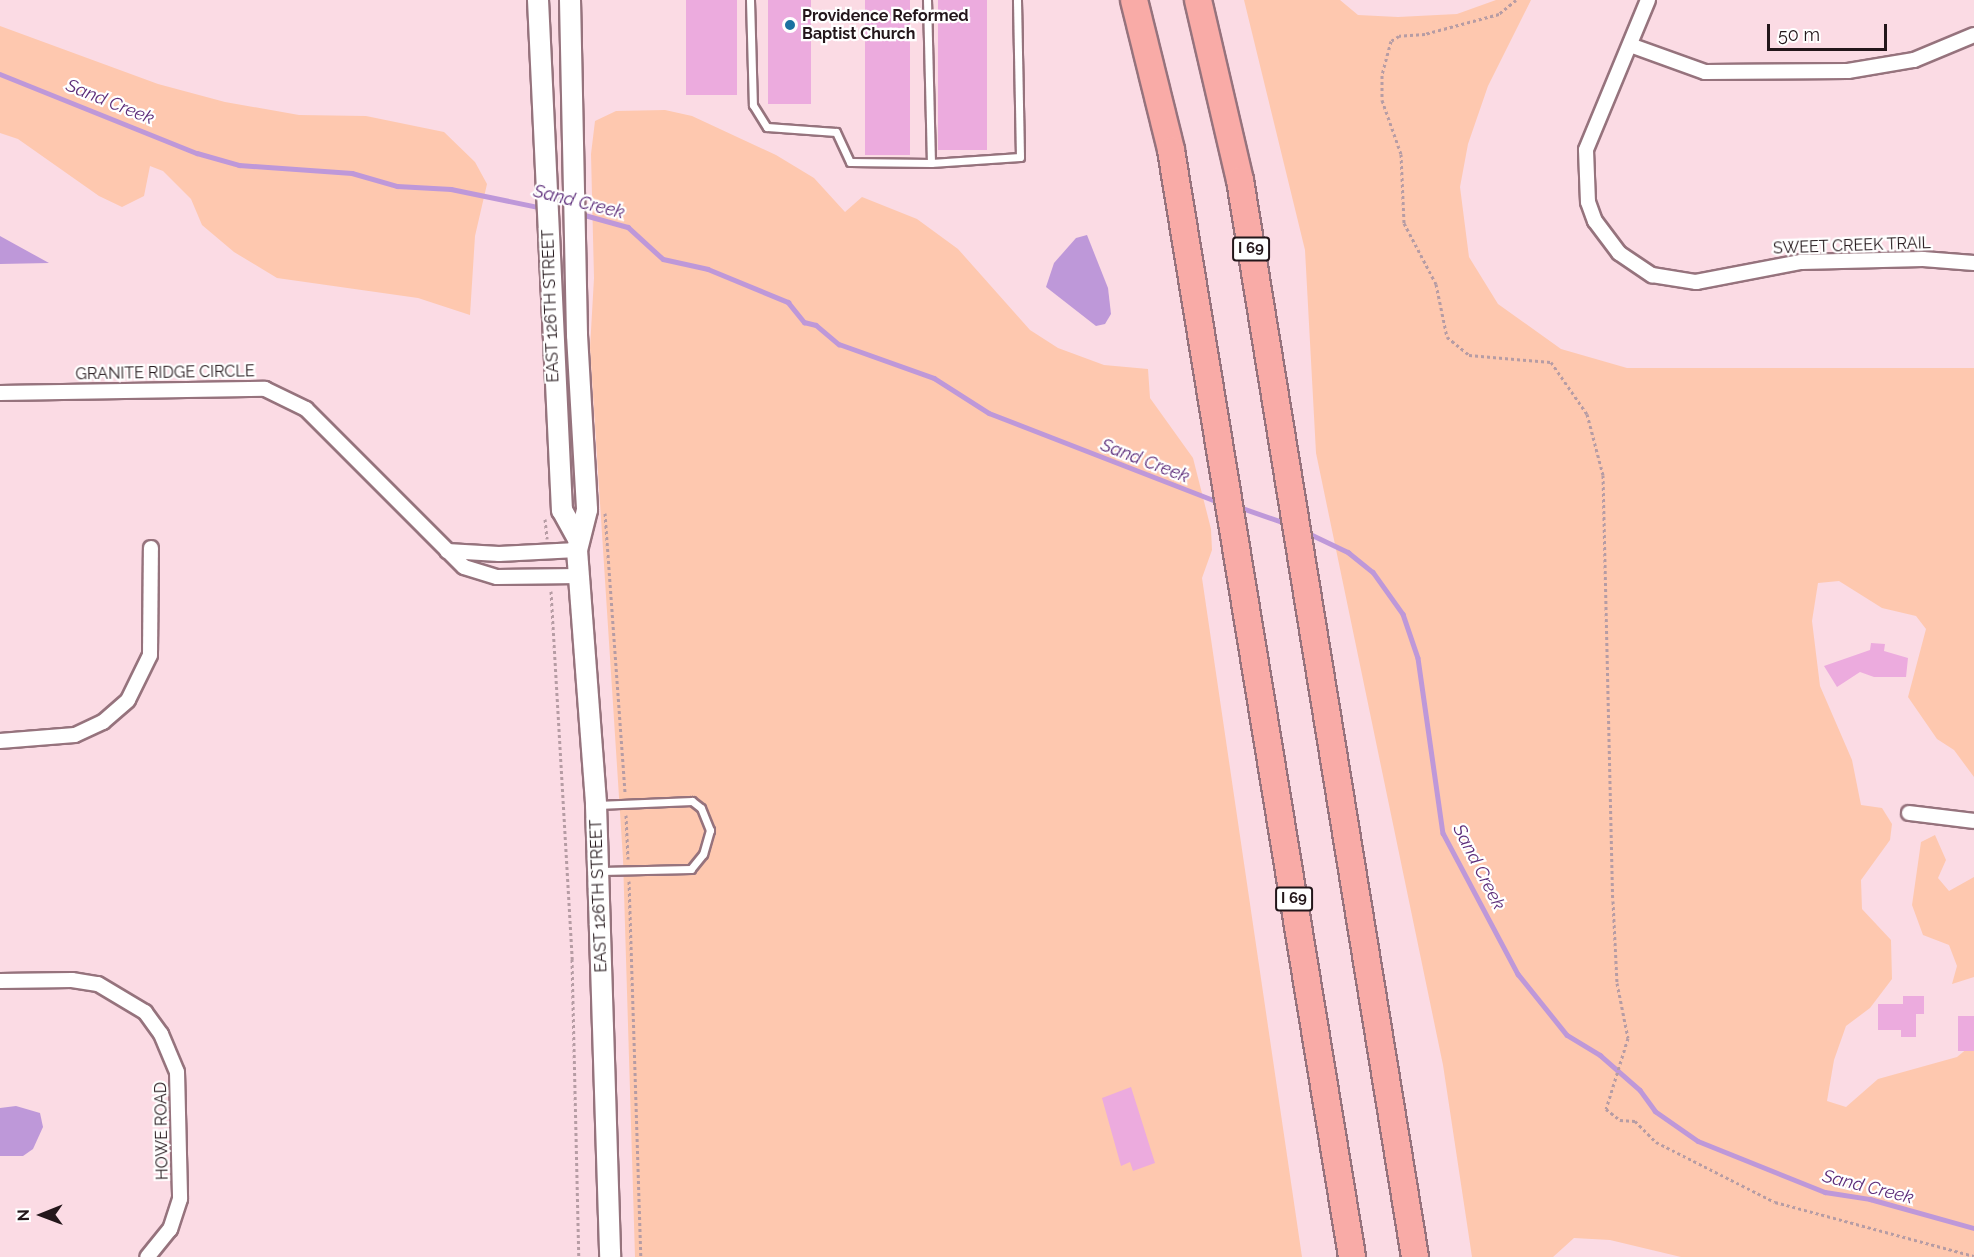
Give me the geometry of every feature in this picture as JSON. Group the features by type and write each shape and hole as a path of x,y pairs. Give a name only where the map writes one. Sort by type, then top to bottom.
{"highway":[{"name":"I 69","path":"1134,0 1171,150 1226,473 1352,1257"},
{"name":"I 69","path":"1198,0 1240,180 1415,1257"}],"main road":[{"name":"EAST 126TH STREET","path":"538,0 562,510 577,543"},
{"name":"EAST 126TH STREET","path":"570,0 575,269 587,510 577,543 596,805 610,1257"}],"street":[{"name":"SWEET CREEK TRAIL","path":"1648,0 1593,127 1586,150 1585,185 1601,230 1637,267 1653,275 1696,282 1801,262 1923,259 1974,263"},
{"path":"1630,45 1705,72 1848,71 1914,60 1974,35"},
{"name":"GRANITE RIDGE CIRCLE","path":"0,393 235,386 279,394 318,419 464,567 482,574 550,578 579,576"},
{"path":"447,551 548,552 577,543"},
{"path":"0,741 61,739 90,730 133,694 146,671 153,636 151,548"},
{"path":"1909,813 1974,821"},
{"name":"HOWE ROAD","path":"0,981 72,980 98,984 145,1012 161,1034 177,1072 180,1199 170,1229 147,1257"}],"lane":[{"path":"750,0 753,105 767,127 836,132 850,162 931,163 1020,158 1017,0"},
{"path":"927,0 931,163"},
{"path":"596,805 692,801 701,808 710,830 703,854 691,869 598,871"}],"path":[{"path":"1516,0 1499,14 1425,34 1399,36 1391,41 1382,75 1382,100 1401,154 1404,223 1436,284 1447,338 1468,355 1546,358 1551,362 1587,414 1603,475 1613,901 1617,983 1628,1038 1626,1055 1610,1086 1606,1102 1611,1114 1635,1121 1656,1142 1775,1202 1974,1256"},
{"path":"604,505 626,803 640,1257"},
{"path":"545,507 548,552"},
{"path":"550,578 572,959 579,1257"}],"shaded area":[{"path":"1244,0 1340,0 1358,15 1398,17 1457,14 1496,0 1531,0 1488,86 1468,144 1460,187 1469,257 1498,304 1561,349 1627,368 1974,368 1974,777 1954,750 1937,739 1908,697 1926,629 1916,616 1882,608 1839,581 1818,583 1812,621 1820,686 1852,760 1861,805 1882,808 1892,824 1890,840 1861,880 1862,909 1891,940 1892,979 1870,1008 1846,1026 1834,1060 1827,1101 1846,1107 1878,1079 1957,1057 1974,1043 1974,1257 1681,1257 1610,1240 1574,1238 1553,1257 1472,1257 1443,1065 1316,453 1305,250"},
{"path":"0,26 158,84 225,102 299,115 366,116 444,132 475,162 487,184 475,236 470,315 418,298 277,278 234,252 202,225 191,199 163,171 150,166 144,196 122,207 99,196 18,139 0,133"},
{"path":"665,110 692,116 776,155 814,178 845,212 862,197 917,219 958,249 1030,330 1058,348 1104,365 1148,369 1150,398 1193,458 1211,529 1212,550 1202,578 1302,1257 635,1257 623,859 590,348 594,278 591,154 595,121 616,111"},
{"path":"1087,235 1108,288 1111,314 1105,324 1096,326 1046,287 1054,263 1076,238"},
{"path":"0,236 49,263 0,264"},
{"path":"1935,835 1946,860 1938,878 1949,891 1974,877 1974,977 1952,984 1957,966 1949,945 1923,935 1912,905 1921,842"},
{"path":"16,1106 40,1113 43,1127 33,1149 23,1156 0,1156 0,1108"}],"building":[{"path":"686,0 737,0 737,95 686,95"},
{"path":"768,0 811,0 811,104 768,104"},
{"path":"865,0 910,0 910,155 865,155"},
{"path":"938,0 987,0 987,150 938,150"},
{"path":"1871,643 1885,644 1884,651 1908,658 1906,677 1874,677 1860,672 1837,687 1824,666 1870,650"},
{"path":"1903,996 1924,996 1924,1014 1916,1014 1916,1037 1901,1037 1901,1030 1878,1030 1878,1004 1903,1004"},
{"path":"1958,1016 1974,1016 1974,1051 1958,1051"},
{"path":"1131,1087 1155,1163 1133,1171 1130,1162 1121,1166 1102,1098"}],"waterway":[{"name":"Sand Creek","path":"0,74 197,153 239,165 352,173 397,186 451,189 543,208"},
{"name":"Sand Creek","path":"581,214 628,227 663,259 708,269 788,302 804,322 816,325 839,344 934,378 989,413 1219,502"},
{"name":"Sand Creek","path":"1239,507 1288,524"},
{"name":"Sand Creek","path":"1306,532 1348,552 1373,572 1403,614 1418,658 1443,833 1518,974 1567,1035 1600,1055 1640,1090 1655,1111 1698,1141 1825,1192 1870,1199 1974,1228"}],"place":[{"name":"Providence Reformed Baptist Church","path":"790,25"}]}
